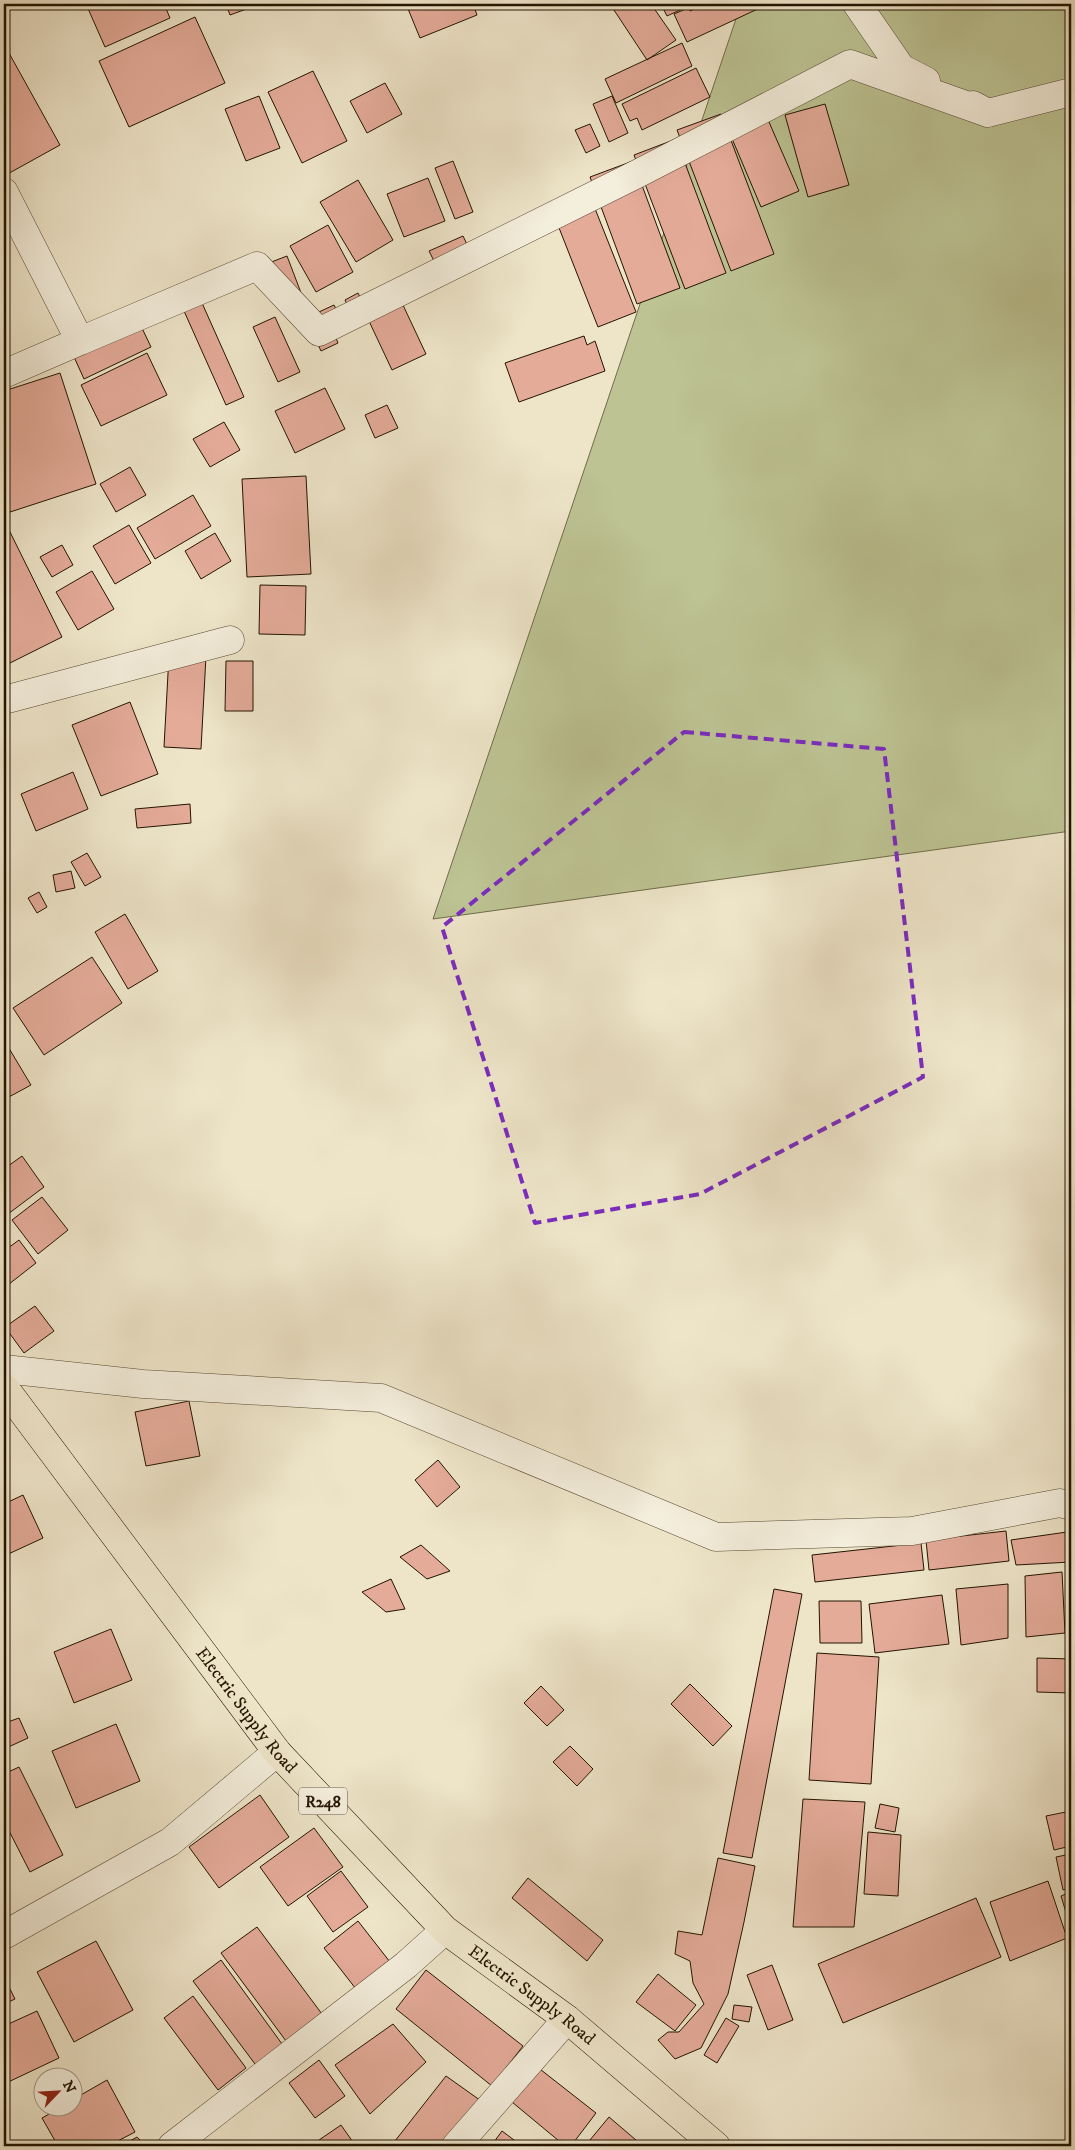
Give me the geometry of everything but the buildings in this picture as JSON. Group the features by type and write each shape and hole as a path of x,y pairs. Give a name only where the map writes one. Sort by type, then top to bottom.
{"main road":[{"name":"Electric Supply Road","path":"4,1387 277,1752 445,1930 567,2019 716,2146"}],"street":[{"path":"856,4 901,68 988,113"},
{"path":"4,374 257,266 319,332 637,174 850,64 988,113 1071,92"},
{"path":"4,192 80,341"},
{"path":"4,700 230,640"},
{"path":"4,1369 143,1384 381,1398 716,1537 912,1531 1060,1503 1071,1506"},
{"path":"4,1935 170,1842 277,1752"},
{"path":"172,2146 406,1964 445,1930"},
{"path":"456,2146 567,2019"}],"highlighted area":[{"path":"684,732 884,749 923,1077 700,1194 535,1223 442,927"}],"green space":[{"path":"741,4 1071,4 1071,831 433,919"}]}
